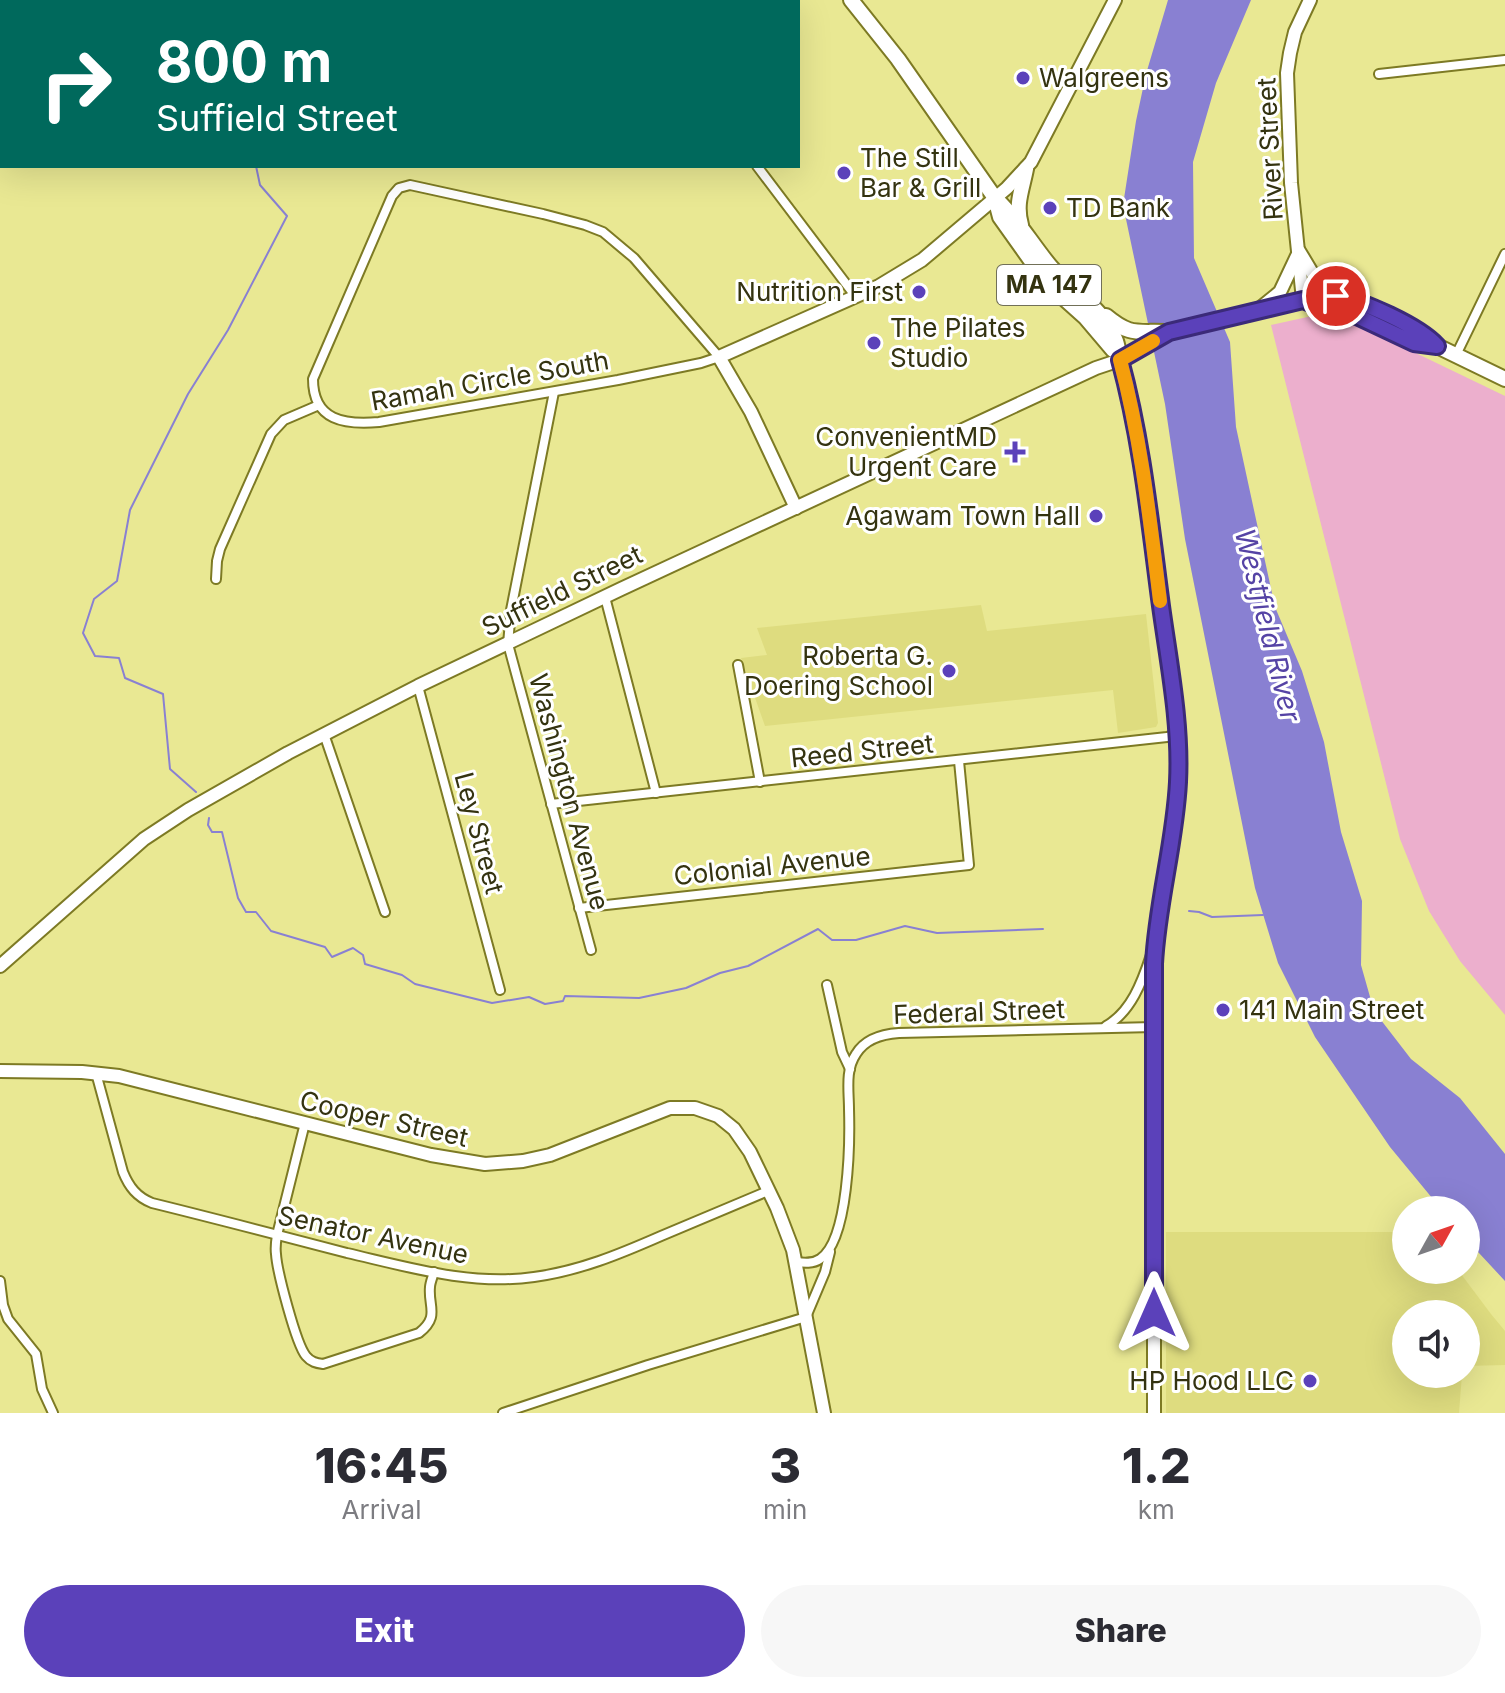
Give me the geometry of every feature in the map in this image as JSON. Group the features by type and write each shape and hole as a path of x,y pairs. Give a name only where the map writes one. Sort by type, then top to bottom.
{"main road":[{"name":"MA 147","path":"851,0 898,59 995,198 1062,281 1118,326 1144,339"},
{"path":"796,508 751,412 719,357 879,286 922,260 1007,188 1031,162 1115,0"},
{"name":"River Street","path":"1303,300 1291,183 1287,73 1292,42 1310,0"},
{"path":"1023,230 1017,210 1026,169"},
{"name":"MA 147","path":"995,198 1000,217 1047,283 1085,317 1120,360"},
{"path":"1298,252 1314,276 1371,306"},
{"path":"1258,310 1280,292 1298,252"},
{"name":"Suffield Street","path":"0,966 144,839 202,801 324,734 605,597 1096,368 1120,360 1144,339 1322,295 1371,306 1424,333 1437,346"},
{"path":"1303,300 1342,309 1414,343 1437,346 1505,379"},
{"path":"1091,304 1116,340 1133,409 1145,477 1179,767 1177,802 1155,945 1154,1413"},
{"name":"Cooper Street","path":"0,1071 96,1073 129,1078 473,1163 495,1164 550,1155 662,1110 691,1107 718,1116 734,1129 750,1152 784,1225 796,1262 824,1413"}],"street":[{"path":"1379,74 1505,60"},
{"path":"759,168 856,297"},
{"path":"216,579 220,549 271,434 284,420 319,405 313,391 313,379 392,196 399,188 410,185 425,187 543,214 603,232 634,258 719,357"},
{"path":"1456,355 1505,254"},
{"name":"Ramah Circle South","path":"319,405 337,421 377,423 643,375 719,357"},
{"path":"508,644 511,610 554,392"},
{"path":"605,597 656,793"},
{"name":"Washington Avenue","path":"508,644 591,950"},
{"path":"738,665 760,782"},
{"name":"Ley Street","path":"418,686 500,990"},
{"path":"324,734 385,912"},
{"name":"Reed Street","path":"551,804 959,761 1177,734"},
{"name":"Colonial Avenue","path":"579,908 969,865 959,761"},
{"path":"1101,1028 1116,1020 1129,1005 1155,945"},
{"path":"503,1413 806,1317 825,1272 847,1185 850,1070 842,1052 827,985"},
{"name":"Federal Street","path":"850,1070 859,1049 886,1035 1154,1027"},
{"name":"Senator Avenue","path":"96,1073 123,1172 139,1197 277,1235 467,1278 501,1280 567,1271 619,1254 768,1191"},
{"path":"305,1123 277,1235 276,1257 298,1340 305,1355 323,1364 421,1331 432,1314 430,1288 434,1272"},
{"path":"796,1262 819,1260 834,1238"},
{"path":"0,1281 8,1319 36,1354 42,1389 53,1413"}],"shaded area":[{"path":"1312,316 1339,316 1505,396 1505,1015 1460,961 1429,911 1400,839 1271,325"},
{"name":"Roberta G. Doering School","path":"981,605 987,631 1146,614 1156,727 1118,733 1113,690 765,726 741,658 767,655 757,628"},
{"path":"1166,1232 1392,1232 1392,1284 1468,1284 1505,1331 1505,1365 1480,1366 1480,1300 1392,1300 1392,1388 1461,1388 1459,1413 1166,1413"}],"water":[{"name":"Westfield River","path":"1168,0 1251,0 1216,83 1193,162 1194,258 1230,342 1236,427 1275,607 1302,671 1324,742 1341,832 1362,901 1361,965 1374,1011 1411,1059 1460,1098 1505,1154 1505,1281 1480,1254 1480,1196 1430,1196 1390,1147 1315,1037 1278,963 1255,888 1185,539 1165,404 1123,205 1146,74"}],"waterway":[{"path":"196,792 170,769 163,694 125,678 119,658 95,656 83,633 94,599 117,581 130,510 188,394 228,330 287,216 260,185 256,168"},
{"path":"209,818 208,825 212,832 222,832 238,898 246,912 256,912 271,931 325,947 332,957 353,948 363,955 365,964 402,975 415,984 492,1003 529,997 545,1004 563,1001 565,996 639,998 686,988 720,973 748,966 818,929 832,940 856,940 905,926 937,933 1043,929"},
{"path":"1189,911 1212,917 1263,915"}],"slow traffic":[{"path":"1153,341 1120,360 1143,465 1160,601"}],"place":[{"name":"Walgreens","path":"1023,78"},
{"name":"The Still Bar & Grill","path":"844,173"},
{"name":"TD Bank","path":"1050,208"},
{"name":"Nutrition First","path":"919,292"},
{"name":"The Pilates Studio","path":"874,343"},
{"name":"ConvenientMD Urgent Care","path":"1015,452"},
{"name":"Agawam Town Hall","path":"1096,516"},
{"name":"Roberta G. Doering School","path":"949,671"},
{"name":"141 Main Street","path":"1223,1010"},
{"name":"HP Hood LLC","path":"1310,1381"}],"route":[{"path":"1154,1313 1154,964 1157,923 1174,826 1179,767 1176,718 1145,477 1133,409 1120,360 1169,332 1303,300 1357,314 1414,343 1437,346 1424,333 1380,311 1336,296"}]}
